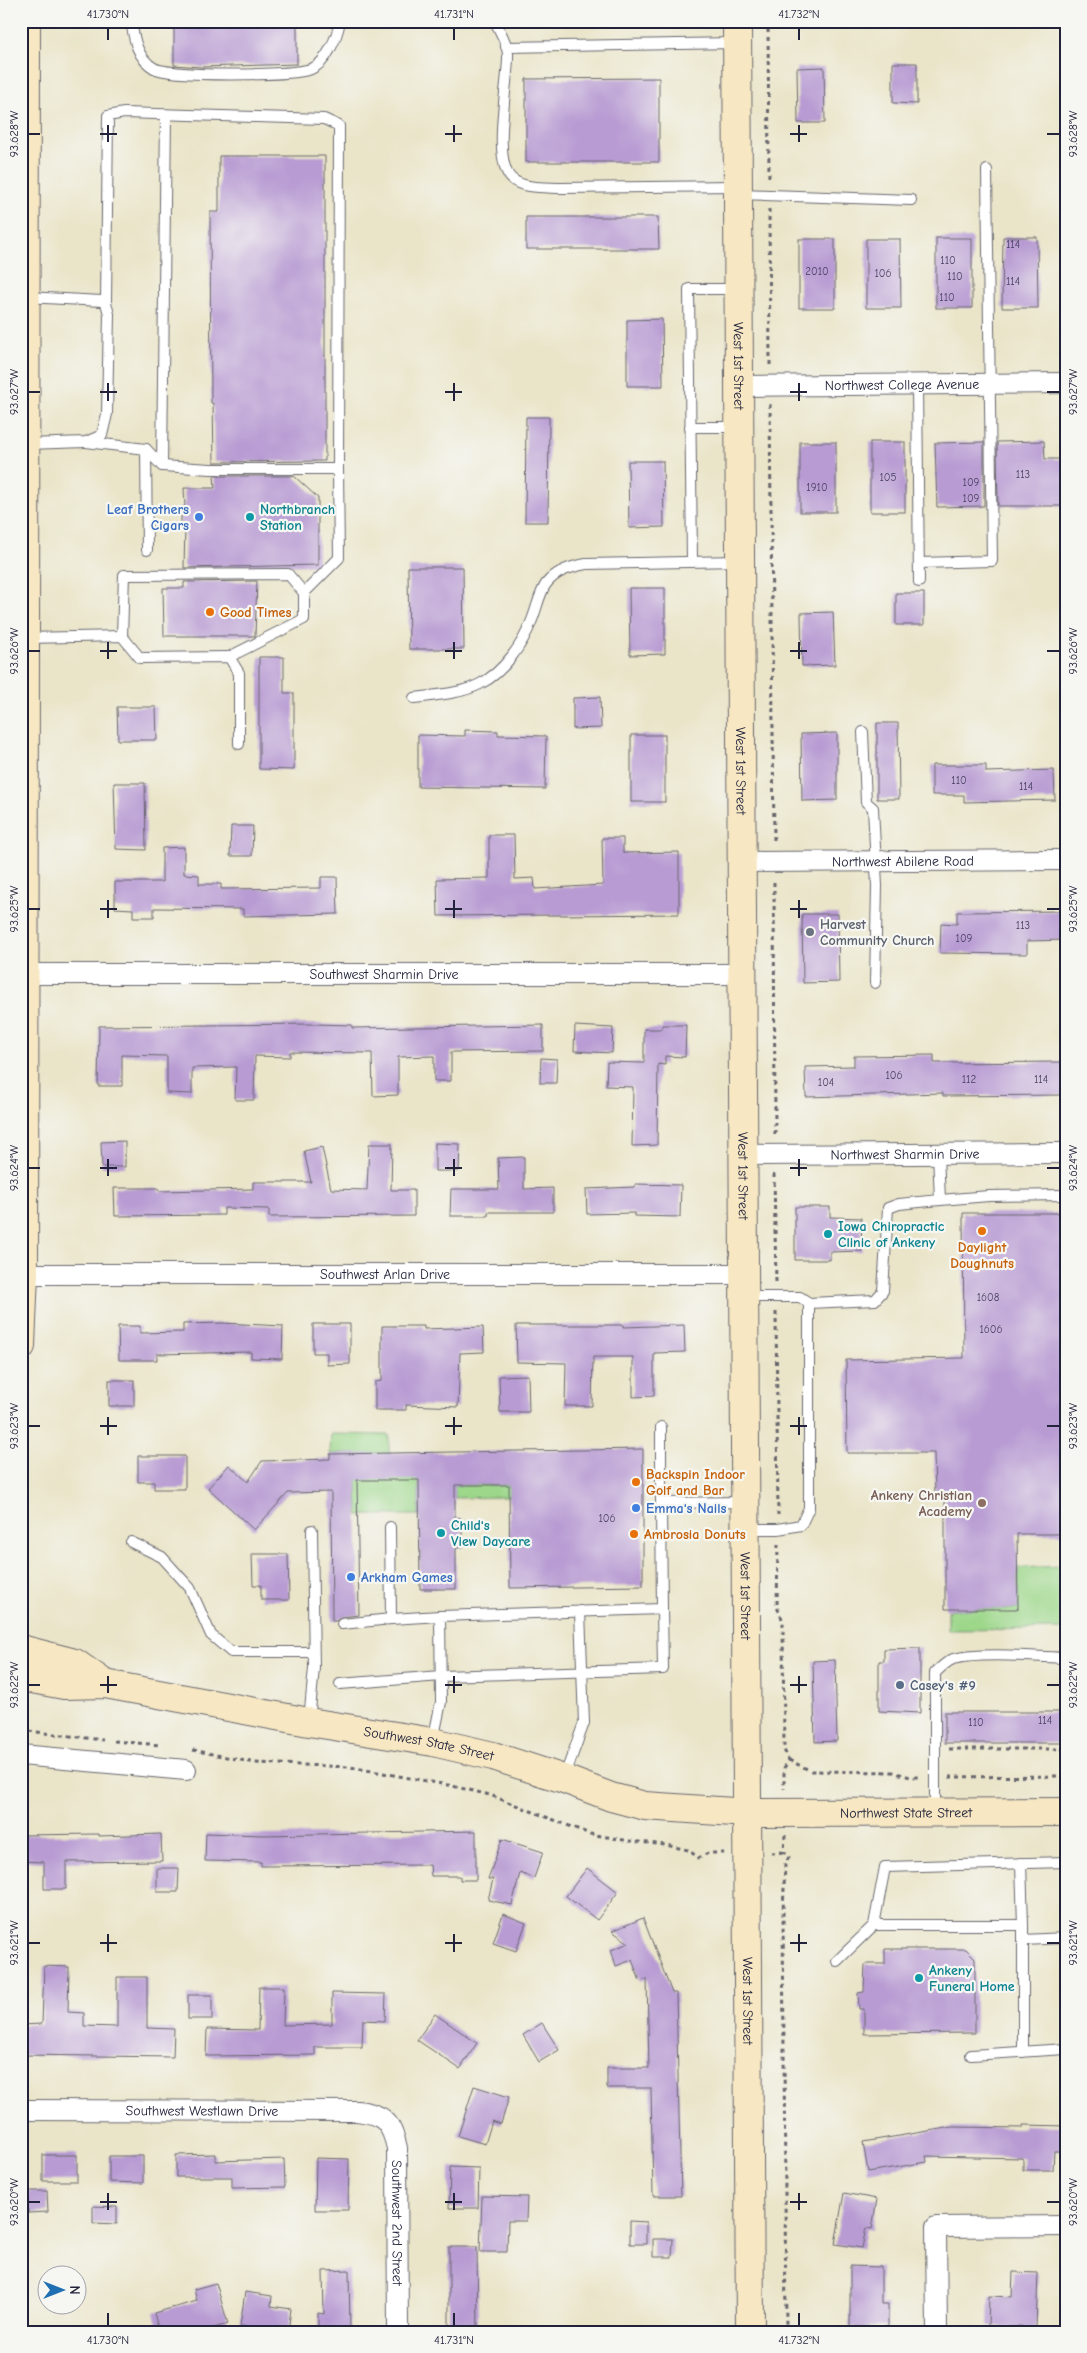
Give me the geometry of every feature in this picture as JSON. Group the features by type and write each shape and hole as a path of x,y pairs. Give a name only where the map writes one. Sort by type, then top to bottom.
{"main road":[{"path":"21,1346 24,1274 26,21"},
{"name":"West 1st Street","path":"737,32 741,862 746,1286 750,2332"},
{"name":"Southwest State Street","path":"21,1649 75,1663 105,1684"},
{"name":"Southwest State Street","path":"21,1677 64,1685 105,1684 309,1722 433,1742 493,1756 564,1779 611,1797 645,1806 748,1813"},
{"name":"Northwest State Street","path":"748,1813 1066,1812"}],"street":[{"name":"Northwest College Avenue","path":"738,386 1066,383"},
{"name":"Northwest Abilene Road","path":"741,862 1066,860"},
{"name":"Southwest Sharmin Drive","path":"25,974 742,974"},
{"name":"Northwest Sharmin Drive","path":"744,1155 1066,1153"},
{"name":"Southwest Arlan Drive","path":"24,1274 746,1286"},
{"path":"21,1755 186,1770"},
{"name":"Southwest Westlawn Drive","path":"21,2110 357,2111 371,2112 382,2118"},
{"name":"Southwest 2nd Street","path":"382,2118 391,2126 397,2148 398,2332"},
{"path":"937,2332 936,2227 1066,2226"}],"lane":[{"path":"131,21 138,54 154,68 178,73 291,73 312,69 324,57 337,34 340,21"},
{"path":"496,21 508,53 502,118 504,161 512,180 533,186 561,188 737,190 769,195 911,200"},
{"path":"506,47 737,32"},
{"path":"86,442 102,435 105,430 109,314 106,303 108,116 124,113 324,119 339,126 339,558 304,592"},
{"path":"162,466 166,114"},
{"path":"919,562 992,561 987,170"},
{"path":"692,562 689,289 738,289"},
{"path":"26,297 94,300 106,303"},
{"path":"917,384 919,582"},
{"path":"690,427 738,427"},
{"path":"26,444 86,442 146,449 162,466 211,469 338,469"},
{"path":"146,449 147,550"},
{"path":"414,698 458,692 481,684 499,670 519,646 532,621 546,585 562,570 586,564 739,561"},
{"path":"288,574 304,592 304,619 228,657 140,658 122,636 124,576 288,574"},
{"path":"26,638 122,636"},
{"path":"228,657 238,673 238,744"},
{"path":"863,732 866,802 873,808 876,860 875,983"},
{"path":"938,1154 940,1200"},
{"path":"746,1286 776,1296 800,1297 809,1303 875,1300 882,1291 885,1277 888,1208 899,1204 989,1196 1066,1195"},
{"path":"747,1529 778,1529 801,1526 809,1508 809,1303"},
{"path":"340,1684 442,1676 663,1669 661,1427"},
{"path":"661,1503 746,1502"},
{"path":"390,1526 391,1619"},
{"path":"309,1722 313,1652 312,1530"},
{"path":"130,1542 162,1557 190,1588 211,1635 231,1652 313,1652"},
{"path":"342,1624 440,1616 662,1609"},
{"path":"564,1779 584,1723 584,1672 580,1611"},
{"path":"433,1742 441,1702 440,1616"},
{"path":"935,1813 935,1673 944,1664 953,1659 972,1656 1066,1658"},
{"path":"837,1960 874,1925 885,1867 1066,1862"},
{"path":"1021,1863 1023,2052"},
{"path":"874,1925 1023,1925"},
{"path":"1023,1940 1066,1938"},
{"path":"971,2055 1066,2049"}],"path":[{"path":"768,21 777,1607 784,1621 784,1750 789,1760 784,1768 784,1852 789,1857 785,1864 783,1912 786,2332"},
{"path":"21,1730 162,1746"},
{"path":"187,1749 255,1762 350,1767 448,1785 490,1795 590,1834 666,1845 688,1850 699,1858 708,1853 784,1852"},
{"path":"935,1749 1066,1749"}],"green space":[{"path":"331,1434 389,1435 389,1453 419,1480 419,1515 358,1515 356,1454 330,1454"},
{"path":"454,1485 509,1485 509,1497 455,1498"},
{"path":"1063,1566 1063,1629 948,1630 948,1611 951,1609 1018,1609 1018,1568"}],"building":[{"path":"174,23 297,24 297,64 201,67 174,65"},
{"path":"893,63 917,63 917,104 893,103"},
{"path":"824,67 825,123 798,123 797,68"},
{"path":"659,78 659,162 526,162 526,79"},
{"path":"219,156 325,156 325,461 214,462 213,403 211,403 210,212 219,212"},
{"path":"526,217 658,217 659,249 526,249"},
{"path":"1003,237 1037,237 1038,308 1002,308"},
{"path":"936,238 972,238 972,308 936,308"},
{"path":"799,239 835,239 835,308 799,308"},
{"path":"866,239 900,239 901,308 866,308"},
{"path":"662,319 663,386 627,386 627,320"},
{"path":"526,417 549,417 548,522 525,522"},
{"path":"1044,441 1045,459 1066,459 1066,506 998,506 997,442"},
{"path":"800,442 836,442 836,512 800,512"},
{"path":"870,442 905,442 905,512 870,512"},
{"path":"984,442 984,506 937,507 935,443"},
{"path":"628,461 663,461 664,527 629,528"},
{"name":"Northbranch Station","path":"214,476 294,476 318,498 318,565 184,568 185,526 181,526 181,507 185,507 184,488 215,488"},
{"path":"408,567 463,567 464,649 409,649"},
{"name":"Good Times","path":"257,581 255,636 164,636 163,588 184,588 184,582"},
{"path":"629,588 665,588 665,654 630,655"},
{"path":"896,593 924,593 924,625 896,625"},
{"path":"833,612 835,665 802,666 801,613"},
{"path":"259,657 284,657 284,693 294,693 294,770 259,769"},
{"path":"600,697 601,728 573,729 573,698"},
{"path":"117,707 156,707 157,740 118,740"},
{"path":"877,723 898,723 899,799 877,799"},
{"path":"465,730 498,731 498,735 546,736 545,789 418,787 418,735 465,736"},
{"path":"837,733 837,800 802,801 801,734"},
{"path":"631,735 665,735 665,802 631,802"},
{"path":"932,765 986,765 986,772 1054,770 1055,800 964,802 964,795 932,795"},
{"path":"114,783 145,783 146,850 116,849"},
{"path":"231,826 253,826 252,856 230,856"},
{"path":"489,835 514,835 515,879 534,878 535,889 603,885 602,838 623,838 623,853 679,852 679,914 438,916 437,879 489,878"},
{"path":"184,847 184,874 199,875 199,884 221,884 221,889 321,888 321,877 337,877 338,914 243,916 243,909 154,908 154,917 133,917 133,909 115,908 115,882 162,882 162,848"},
{"path":"1066,911 1066,940 1027,941 1027,954 940,953 941,923 957,924 957,912"},
{"path":"802,914 838,914 839,982 803,983"},
{"path":"352,1025 352,1028 543,1025 543,1051 451,1052 451,1081 434,1081 434,1056 398,1057 398,1095 373,1096 372,1053 290,1052 290,1057 255,1056 254,1100 235,1100 236,1067 192,1068 192,1094 167,1093 167,1056 122,1055 122,1086 98,1086 99,1026"},
{"path":"662,1025 686,1025 685,1057 665,1056 665,1065 658,1064 657,1145 632,1146 633,1087 606,1086 607,1062 644,1063 644,1029 662,1029"},
{"path":"575,1026 613,1028 612,1053 574,1051"},
{"path":"934,1055 934,1063 1066,1062 1066,1095 943,1096 943,1093 806,1097 805,1067 854,1066 854,1056"},
{"path":"541,1058 557,1059 556,1083 540,1083"},
{"path":"125,1141 125,1167 102,1167 101,1142"},
{"path":"435,1143 460,1144 459,1171 435,1171"},
{"path":"369,1144 392,1144 391,1190 414,1190 414,1216 269,1217 269,1209 224,1208 224,1215 115,1216 114,1188 158,1188 159,1191 253,1189 253,1182 311,1182 304,1151 322,1147 331,1189 367,1190"},
{"path":"524,1157 524,1189 553,1188 553,1212 488,1212 488,1216 450,1216 451,1189 499,1189 498,1158"},
{"path":"635,1184 681,1185 680,1217 634,1216 634,1213 587,1214 586,1189 635,1187"},
{"name":"Iowa Chiropractic Clinic of Ankeny","path":"795,1207 830,1207 830,1217 861,1218 862,1251 830,1252 830,1260 795,1260"},
{"path":"963,1213 1066,1213 1066,1534 1017,1534 1018,1609 945,1609 945,1494 935,1494 934,1453 847,1453 846,1360 964,1358"},
{"path":"222,1323 283,1326 282,1359 251,1358 251,1352 157,1354 157,1360 119,1360 118,1326 140,1326 140,1333 183,1332 183,1324"},
{"path":"313,1324 350,1324 350,1364 327,1365 327,1353 313,1353"},
{"path":"516,1325 623,1325 623,1327 684,1325 685,1352 654,1353 654,1396 633,1397 633,1357 593,1357 592,1406 565,1406 566,1363 517,1362"},
{"path":"382,1326 424,1326 424,1329 483,1327 484,1352 460,1353 458,1407 406,1405 406,1410 375,1410 375,1382 382,1381"},
{"path":"528,1375 529,1412 500,1412 499,1376"},
{"path":"109,1380 134,1380 134,1406 109,1406"},
{"path":"643,1449 643,1586 510,1588 509,1485 455,1485 455,1518 461,1518 463,1547 456,1548 456,1589 420,1589 419,1480 357,1480 359,1615 341,1617 336,1621 332,1621 331,1492 288,1493 254,1530 208,1488 229,1465 248,1482 262,1461 330,1459 330,1454"},
{"path":"138,1456 185,1456 185,1489 154,1489 154,1482 138,1482"},
{"path":"252,1554 288,1554 289,1600 261,1600 261,1585 253,1585"},
{"name":"Casey's #9","path":"920,1648 920,1713 879,1711 879,1661 884,1661 884,1649"},
{"path":"835,1660 837,1741 815,1742 813,1661"},
{"path":"945,1712 1066,1712 1066,1743 945,1743"},
{"path":"476,1831 476,1880 460,1880 460,1876 431,1876 430,1865 261,1866 261,1862 205,1861 206,1833 262,1835"},
{"path":"99,1834 99,1836 161,1834 162,1861 66,1862 66,1889 44,1889 44,1862 21,1861 21,1835"},
{"path":"502,1839 543,1852 534,1878 520,1873 512,1905 488,1900 493,1879 488,1879"},
{"path":"157,1868 179,1868 178,1892 157,1892"},
{"path":"587,1868 618,1892 597,1920 566,1896"},
{"path":"503,1914 526,1923 516,1951 493,1943"},
{"path":"643,1918 672,1993 676,1993 681,2196 653,2196 651,2088 607,2088 607,2068 649,2068 647,1979 640,1981 632,1960 616,1966 611,1950 629,1943 612,1931"},
{"name":"Ankeny Funeral Home","path":"885,1949 966,1949 975,1958 975,2033 864,2034 864,2009 859,2009 858,1993 864,1992 865,1964 885,1964"},
{"path":"44,1966 69,1967 68,2012 84,2013 84,2026 117,2027 117,1977 147,1977 147,2028 174,2029 173,2057 21,2055 21,2025 42,2024"},
{"path":"259,1987 284,1987 283,2025 332,2024 332,1993 386,1994 385,2021 363,2020 362,2047 315,2047 315,2055 206,2056 207,2029 258,2030"},
{"path":"188,1995 212,1995 212,2019 188,2019"},
{"path":"435,2014 477,2043 460,2069 417,2040"},
{"path":"542,2023 559,2050 539,2062 523,2035"},
{"path":"474,2086 509,2097 501,2124 492,2121 485,2144 458,2136"},
{"path":"1023,2125 1066,2126 1066,2151 1054,2151 1053,2170 1023,2170 1023,2158 926,2156 927,2162 868,2172 863,2142 952,2127 1023,2128"},
{"path":"215,2154 215,2161 284,2159 285,2187 232,2188 232,2177 176,2177 176,2155"},
{"path":"43,2155 77,2155 77,2181 43,2181"},
{"path":"109,2156 143,2156 143,2183 109,2182"},
{"path":"316,2158 349,2159 348,2210 315,2210"},
{"path":"450,2167 479,2168 478,2208 449,2208"},
{"path":"28,2191 47,2191 48,2212 28,2213"},
{"path":"844,2193 877,2199 872,2229 866,2228 862,2248 835,2244"},
{"path":"482,2196 527,2197 526,2221 508,2221 507,2252 480,2252"},
{"path":"93,2206 117,2207 117,2224 93,2223"},
{"path":"630,2221 646,2222 646,2244 630,2244"},
{"path":"653,2239 673,2239 672,2257 653,2257"},
{"path":"449,2247 477,2247 478,2332 449,2332"},
{"path":"850,2266 881,2267 881,2304 888,2304 888,2327 850,2327"},
{"path":"349,2270 350,2332 318,2332 318,2313 324,2314 323,2271"},
{"path":"1013,2272 1038,2273 1036,2328 988,2326 989,2296 1012,2297"},
{"path":"216,2283 228,2324 199,2332 159,2332 154,2313 197,2301 194,2289"},
{"path":"245,2292 272,2296 271,2306 291,2309 288,2332 240,2326"}],"place":[{"name":"Leaf Brothers Cigars","path":"199,517"},
{"name":"Northbranch Station","path":"250,517"},
{"name":"Good Times","path":"210,612"},
{"name":"Harvest Community Church","path":"810,932"},
{"name":"Daylight Doughnuts","path":"982,1231"},
{"name":"Iowa Chiropractic Clinic of Ankeny","path":"828,1234"},
{"name":"Backspin Indoor Golf and Bar","path":"636,1482"},
{"name":"Ankeny Christian Academy","path":"982,1503"},
{"name":"Emma's Nails","path":"636,1508"},
{"name":"Child's View Daycare","path":"441,1533"},
{"name":"Ambrosia Donuts","path":"634,1534"},
{"name":"Arkham Games","path":"351,1577"},
{"name":"Casey's #9","path":"900,1685"},
{"name":"Ankeny Funeral Home","path":"919,1978"}]}
